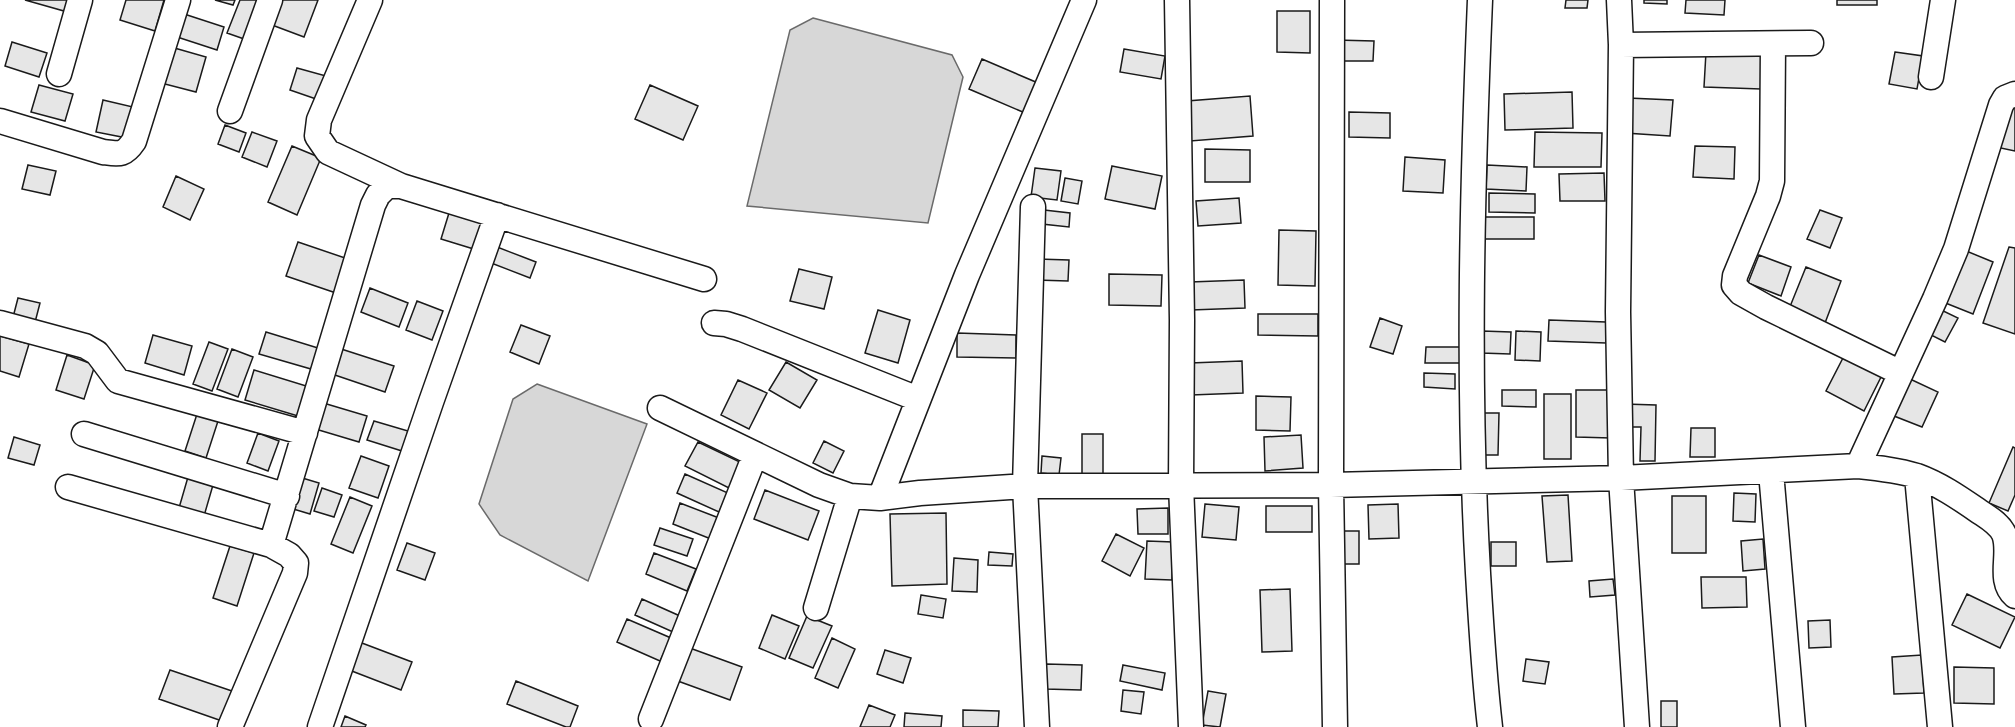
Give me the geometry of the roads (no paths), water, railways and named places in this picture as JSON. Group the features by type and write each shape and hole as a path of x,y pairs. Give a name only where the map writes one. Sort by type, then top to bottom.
{"street":[{"path":"59,74 80,0"},
{"path":"0,122 103,152 119,154 128,150 134,141 178,0"},
{"path":"230,111 270,0"},
{"path":"370,0 319,120 317,136 328,152 401,186 705,279"},
{"path":"880,498 967,275 1084,0"},
{"path":"1177,0 1182,320 1181,485 1191,727"},
{"path":"1332,0 1331,485 1335,727"},
{"path":"1480,0 1473,217 1471,378 1473,481 1490,727"},
{"path":"1619,0 1621,45 1618,312 1621,478 1637,727"},
{"path":"1931,77 1943,0"},
{"path":"1773,44 1772,181 1735,276 1734,285 1741,293 1766,307 1901,373"},
{"path":"1621,45 1811,44"},
{"path":"1858,466 1956,249 2001,105 2005,98 2015,94"},
{"path":"272,545 378,195 387,186 401,186"},
{"path":"1033,207 1025,486 1037,727"},
{"path":"320,727 431,402 498,215"},
{"path":"0,323 91,350 104,360 118,381 305,433"},
{"path":"714,323 742,329 918,399"},
{"path":"660,408 819,484 850,496 880,498 1025,486 1331,485 1621,478 1858,466 1891,470 1917,476 1950,491 1996,523 2004,534 2007,554 2005,572 2007,583 2015,596"},
{"path":"84,434 286,496"},
{"path":"651,719 755,455"},
{"path":"1771,472 1793,727"},
{"path":"1917,476 1940,727"},
{"path":"68,487 272,545 290,555 296,563 295,573 230,727"},
{"path":"816,608 850,496"}]}
